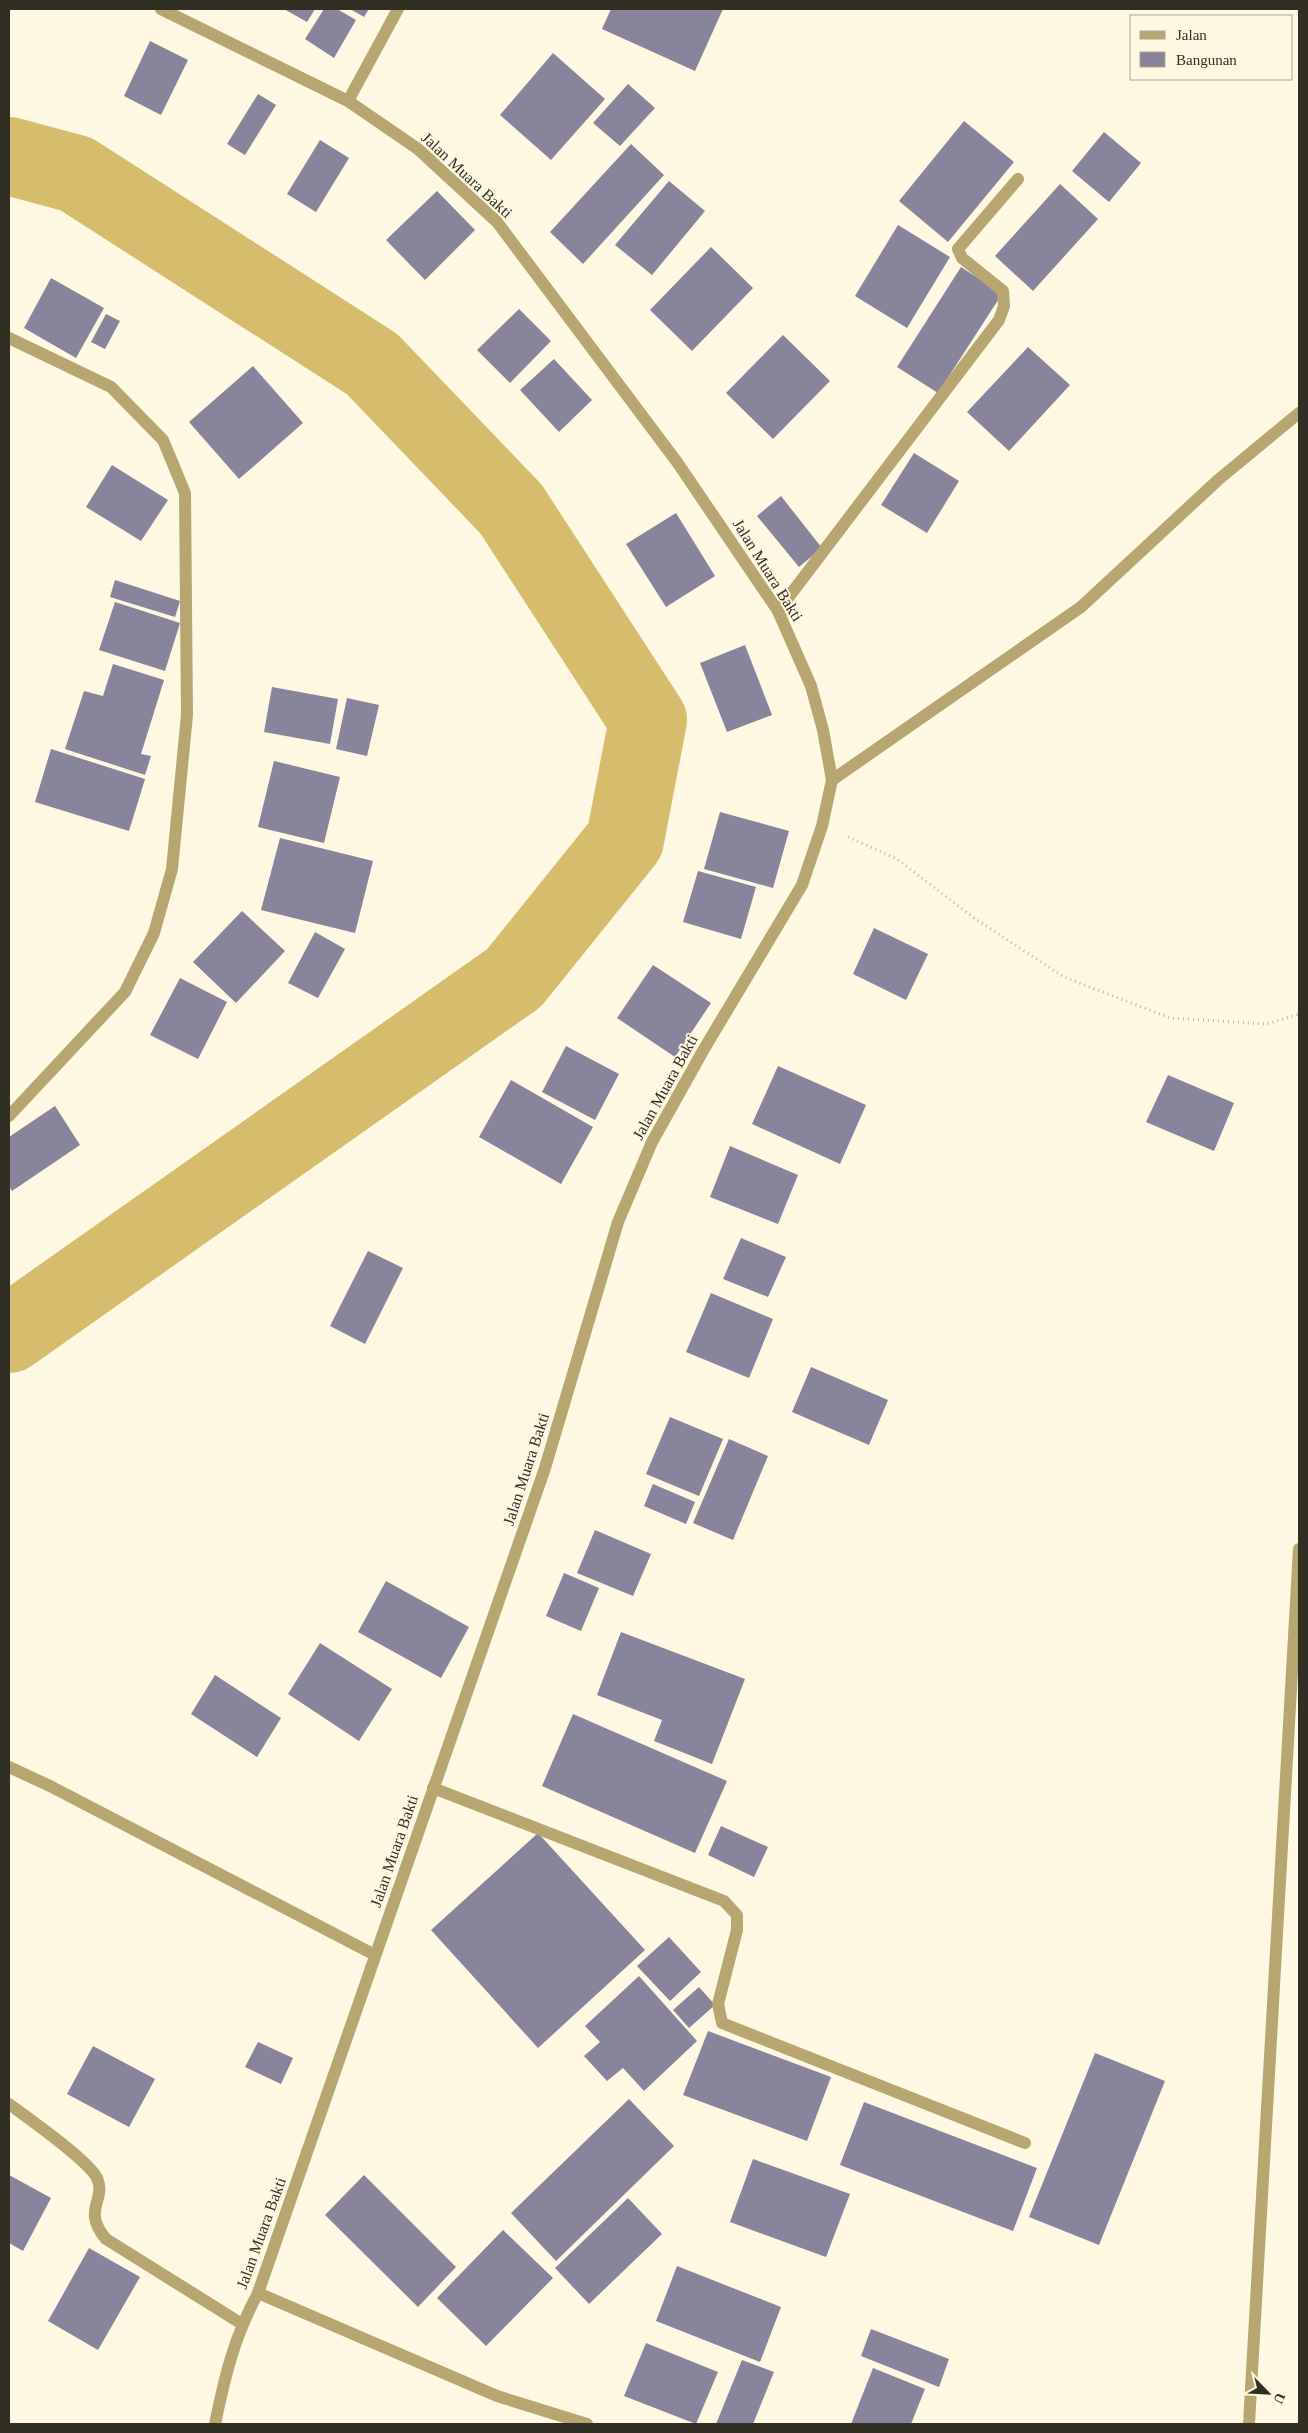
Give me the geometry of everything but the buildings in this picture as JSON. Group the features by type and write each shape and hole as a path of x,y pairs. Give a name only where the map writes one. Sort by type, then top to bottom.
{"street":[{"name":"Jalan Muara Bakti","path":"161,9 348,101 418,149 496,222 677,462 778,611 810,686 823,730 832,780 822,826 802,885 704,1049 652,1142 618,1222 545,1468 258,2293 242,2324 224,2376 215,2424"},
{"path":"348,101 398,9"},
{"path":"778,611 999,320 1004,306 1003,291 962,258 958,249 1018,179"},
{"path":"9,338 111,387 163,440 185,493 187,715 172,869 154,933 125,992 9,1116"},
{"path":"832,780 1081,607 1218,480 1299,413"},
{"path":"1249,2424 1299,1549"},
{"path":"9,1767 50,1786 374,1955"},
{"path":"433,1788 724,1901 737,1915 737,1930 718,2004 722,2023 1025,2143"},
{"path":"9,2104 88,2164 99,2184 94,2220 97,2228 106,2238 242,2324"},
{"path":"258,2293 497,2396 587,2424"}],"path":[{"path":"822,826 897,859 974,918 1064,977 1170,1018 1267,1024 1299,1014"}],"waterway":[{"path":"9,156 76,174 372,364 511,509 648,720 625,840 514,978 9,1334"}]}
